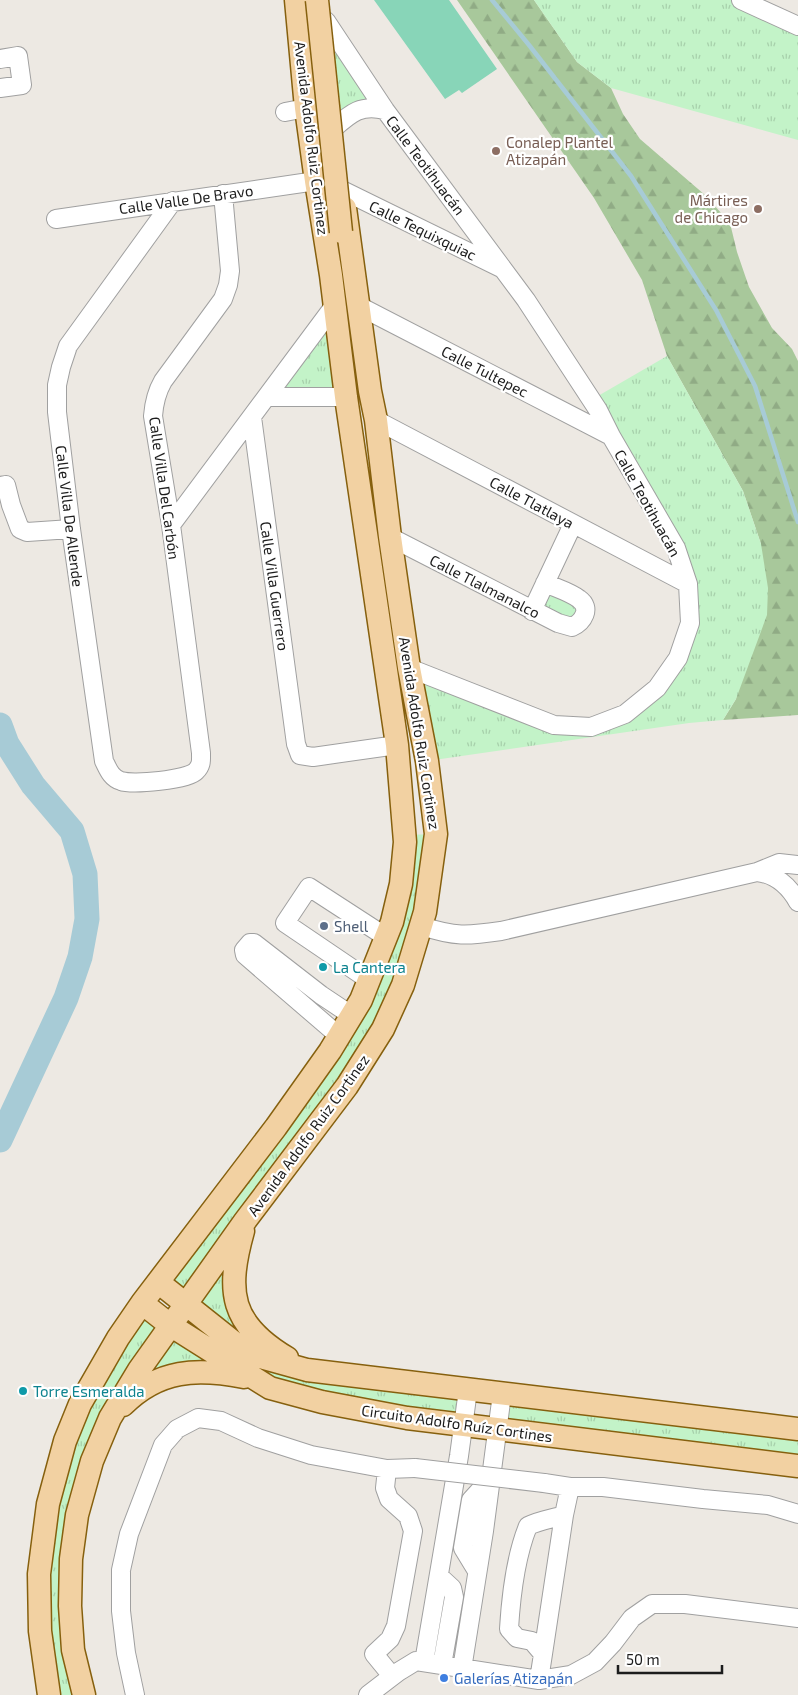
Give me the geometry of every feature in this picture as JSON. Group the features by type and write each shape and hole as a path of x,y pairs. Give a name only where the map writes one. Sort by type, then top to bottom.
{"main road":[{"name":"Avenida Adolfo Ruiz Cortinez","path":"49,1695 40,1631 39,1574 48,1504 65,1441 80,1404 118,1338 142,1303 276,1127 330,1051 361,1000 392,922 401,884 405,842 397,746 346,397 331,275 316,181 295,110 296,0"},
{"name":"Avenida Adolfo Ruiz Cortinez","path":"310,0 336,232 354,273"},
{"path":"310,0 318,30 329,53"},
{"name":"Avenida Adolfo Ruiz Cortinez","path":"317,0 336,232 331,275"},
{"name":"Avenida Adolfo Ruiz Cortinez","path":"84,1695 73,1650 70,1606 71,1559 77,1515 92,1461 110,1418 139,1370 245,1221 347,1086 383,1029 403,986 422,926 430,888 436,834 427,762 409,668 390,537 376,420 370,391 342,190 334,128 325,10"},
{"path":"405,842 435,842"},
{"path":"401,884 430,888"},
{"path":"245,1221 234,1270 234,1297 247,1326 270,1348 307,1370"},
{"path":"158,1282 241,1348 260,1357 307,1370 798,1429"},
{"name":"Circuito Adolfo Ruíz Cortines","path":"142,1303 170,1326 254,1380 270,1388 331,1404 407,1418 798,1466"},
{"path":"110,1418 144,1388 165,1377 184,1372 219,1372 254,1380"}],"street":[{"path":"741,0 798,26"},
{"name":"Calle Teotihuacán","path":"325,10 384,110 526,300 598,410 676,548 688,584 690,623 678,658 656,688 625,714 591,727 554,725 409,668"},
{"path":"0,58 18,56 22,85 0,88"},
{"name":"Calle Teotihuacán","path":"334,128 357,110 371,107 384,110"},
{"name":"Calle Valle De Bravo","path":"56,219 316,181"},
{"name":"Calle Tequixquiac","path":"342,190 504,270"},
{"name":"Calle Villa Del Carbón","path":"196,772 201,764 202,753 171,526 153,416 157,392 163,381 223,299 228,285 230,272 223,194"},
{"name":"Calle Villa De Allende","path":"173,201 68,346 57,385 57,412 71,529 104,761 109,773 119,781 130,783 185,777 196,772"},
{"path":"171,526 334,306"},
{"name":"Calle Tultepec","path":"359,306 611,436"},
{"path":"267,397 346,397"},
{"name":"Calle Villa Guerrero","path":"252,417 296,744 300,754 313,757 397,746"},
{"name":"Calle Tlatlaya","path":"376,420 688,584"},
{"path":"0,486 6,485 20,529 27,532 71,529"},
{"path":"532,611 574,524"},
{"name":"Calle Tlalmanalco","path":"390,537 558,623 572,627 580,623 585,615 584,605 579,599 545,583"},
{"path":"422,926 451,934 469,936 501,931 757,872 779,863 798,865"},
{"path":"757,872 768,873 786,885 798,902"},
{"path":"369,980 285,923 309,887 386,937"},
{"path":"339,1036 289,982 351,1015"},
{"path":"433,1664 440,1577 468,1390"},
{"path":"462,1668 502,1394"},
{"path":"135,1695 126,1653 121,1611 121,1570 128,1534 163,1445 177,1428 198,1418 221,1421 258,1438 311,1456 387,1469 415,1468 570,1487 603,1486 768,1505 798,1514"},
{"path":"387,1469 385,1488 389,1499 408,1516 413,1531 396,1626 390,1639 374,1654 392,1676"},
{"path":"539,1680 570,1487"},
{"path":"543,1654 532,1641 517,1638 509,1629 510,1608 520,1545 528,1526 541,1520 549,1520 564,1515"},
{"path":"368,1695 392,1676 416,1661 539,1680 571,1675 595,1662 613,1644 632,1618 652,1604 685,1604 798,1618"}],"green space":[{"path":"374,0 449,0 497,69 462,93 459,90 445,99"},
{"path":"457,0 534,0 577,62 611,88 623,114 640,139 705,195 730,223 737,252 749,287 772,328 792,349 798,361 798,715 723,720 736,699 761,544 743,491 667,356 642,280 594,198"},
{"path":"534,0 741,0 798,26 798,140 611,88 577,62"},
{"path":"326,21 385,110 334,128"},
{"path":"334,306 346,397 267,397"},
{"path":"667,356 743,491 761,544 768,588 767,615 736,699 723,720 689,723 427,761 409,668 554,725 625,714 678,658 688,584 591,400"},
{"path":"545,583 579,599 580,623 532,611"},
{"path":"436,834 403,985 244,1225 234,1297 307,1370 468,1390 463,1425 219,1372 129,1400 77,1515 84,1695 49,1695 40,1631 65,1441 142,1303 170,1325 185,1304 158,1282 361,1000 405,835"},
{"path":"502,1394 798,1429 798,1465 498,1429"}],"waterway":[{"path":"492,0 631,176 716,310 755,386 798,522"},
{"path":"0,725 7,744 33,785 72,831 85,874 87,919 80,957 66,998 0,1140"}],"place":[{"name":"Conalep Plantel Atizapán","path":"496,151"},
{"name":"Mártires de Chicago","path":"758,209"},
{"name":"Shell","path":"324,926"},
{"name":"La Cantera","path":"323,967"},
{"name":"Torre Esmeralda","path":"23,1391"},
{"name":"Galerías Atizapán","path":"444,1678"}]}
